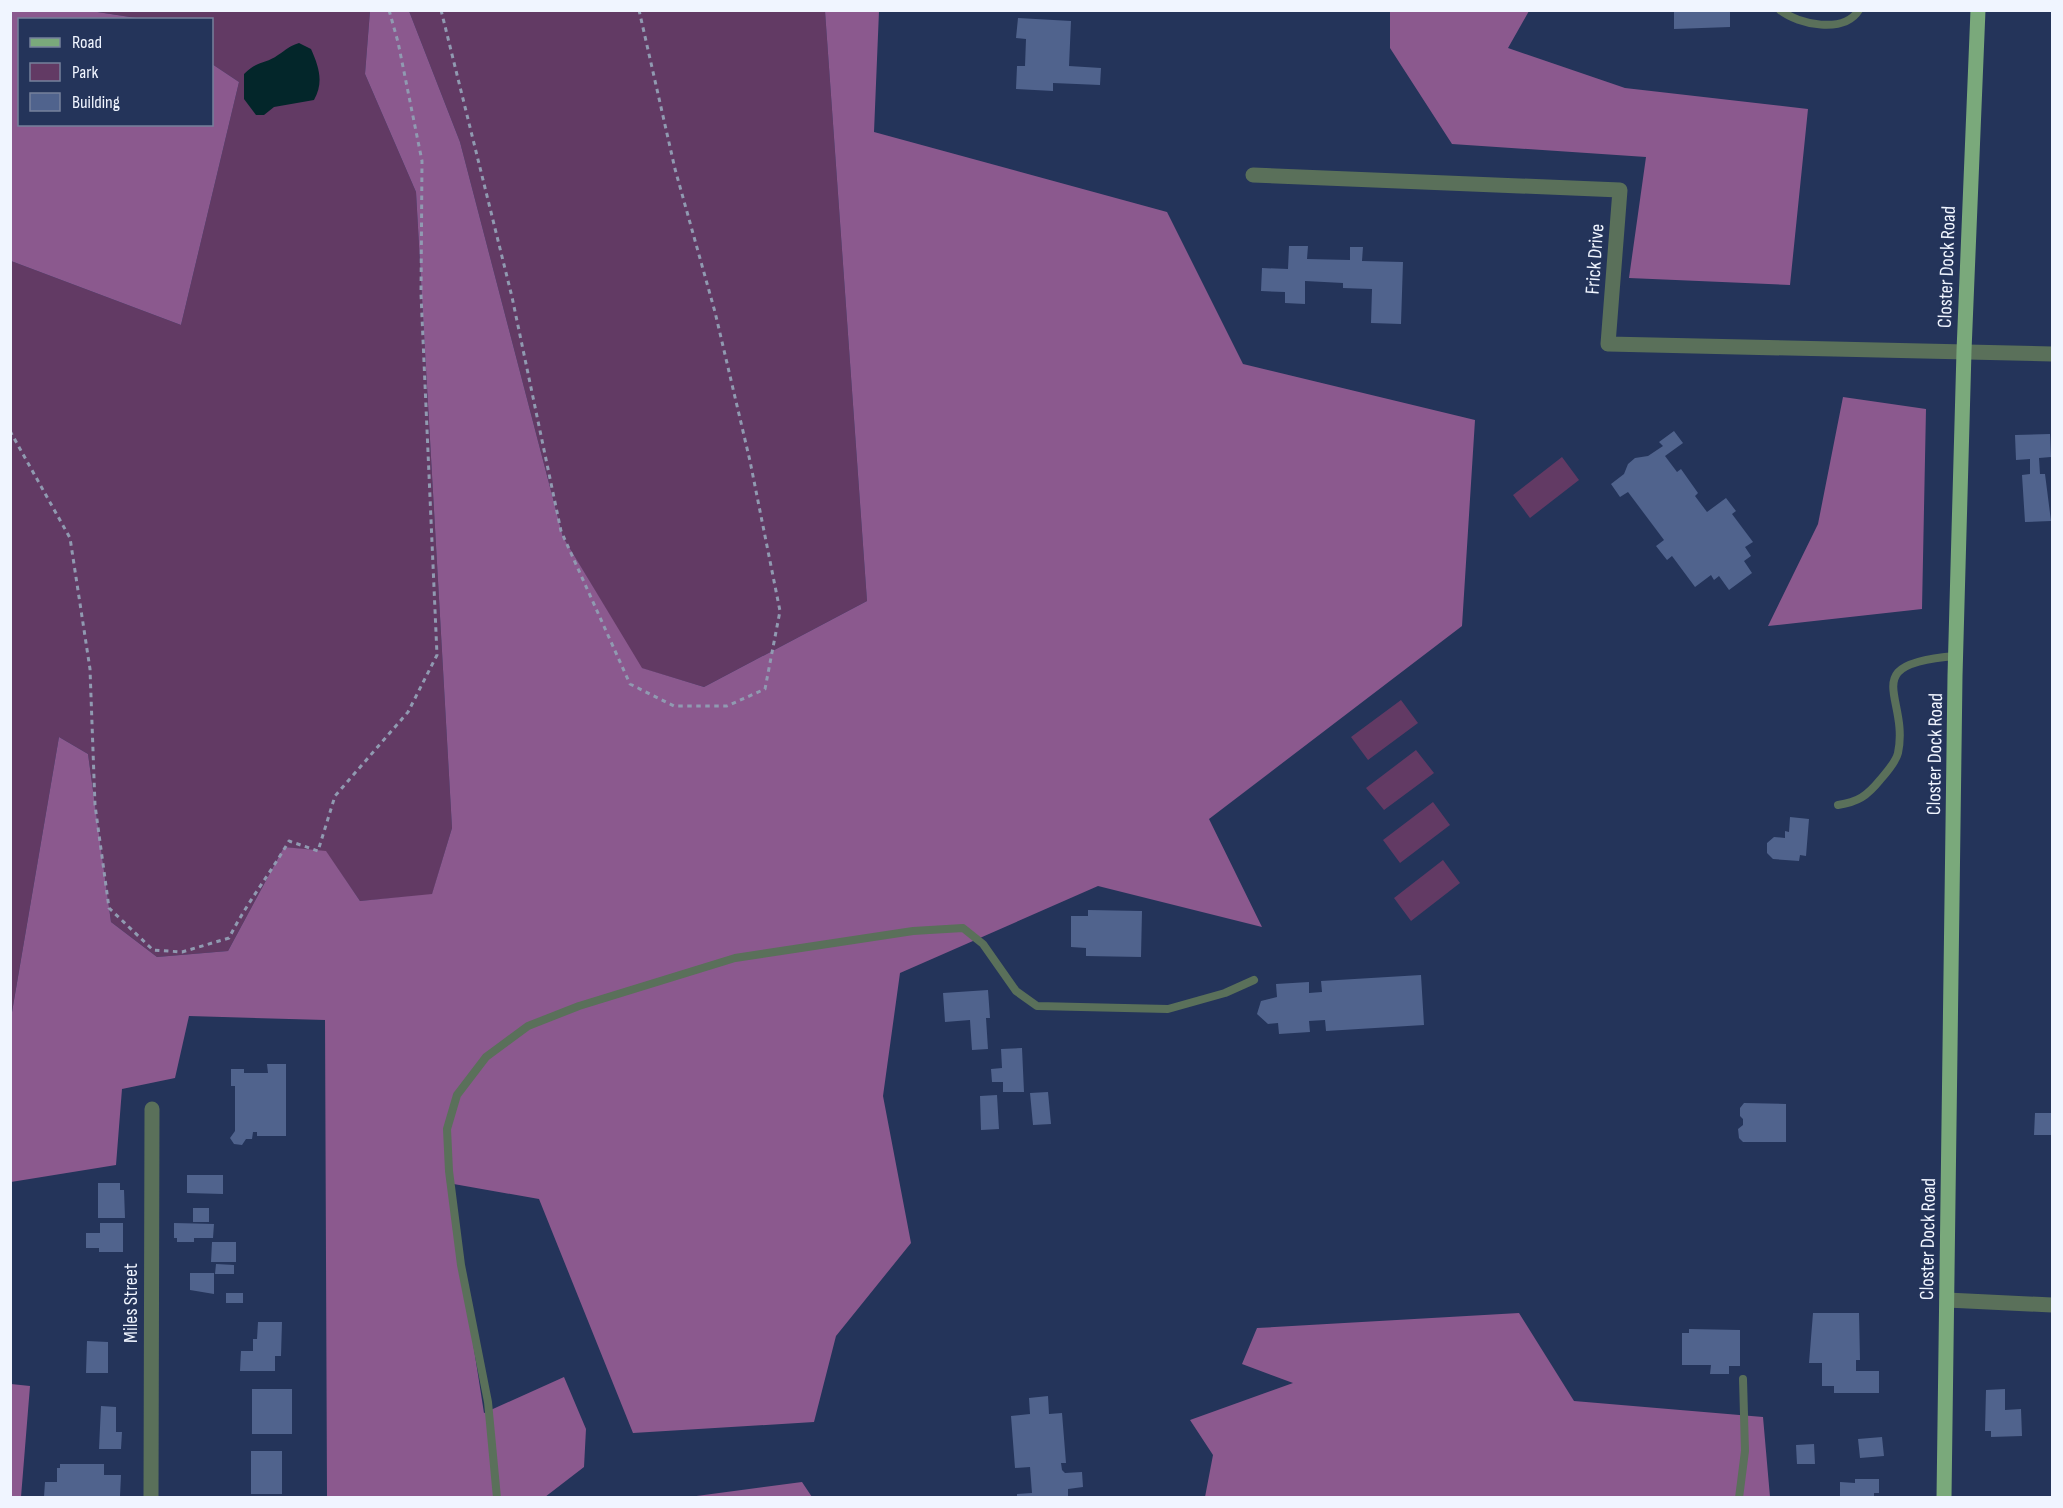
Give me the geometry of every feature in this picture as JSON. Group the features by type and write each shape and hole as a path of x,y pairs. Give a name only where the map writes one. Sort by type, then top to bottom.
{"main road":[{"name":"Closter Dock Road","path":"1944,1497 1956,656 1964,351 1977,10"}],"street":[{"name":"Frick Drive","path":"1253,175 1620,190 1608,344 1964,351"},
{"path":"1964,351 2052,354"},
{"name":"Miles Street","path":"151,1497 152,1109"},
{"path":"1947,1300 2052,1305"}],"lane":[{"path":"1780,10 1802,21 1836,25 1849,21 1859,10"},
{"path":"1838,805 1857,802 1869,794 1898,756 1899,731 1892,693 1893,683 1902,669 1914,662 1956,656"},
{"path":"497,1497 488,1402 461,1265 449,1171 447,1129 457,1095 486,1057 528,1026 579,1006 735,958 914,931 963,928 983,944 1016,991 1037,1006 1168,1009 1225,993 1254,980"},
{"path":"1739,1497 1745,1450 1743,1379"}],"path":[{"path":"10,431 70,538 90,669 95,805 109,908 153,950 182,952 229,938 242,912 265,882 289,841 318,851 335,796 408,712 437,655 422,294 422,161 398,42 389,10"},
{"path":"441,10 512,297 561,531 630,684 674,706 727,706 765,688 780,611 748,450 715,312 675,169 639,10"}],"green space":[{"path":"91,11 370,11 365,74 416,192 452,828 432,895 360,901 326,852 284,847 228,951 157,957 111,922 88,754 59,737 11,1018 11,261 181,325 239,82 213,65 213,18 136,18"},
{"path":"409,11 825,11 867,601 704,687 641,668 563,537 460,142"},
{"path":"1562,457 1579,480 1530,518 1513,495"},
{"path":"1401,700 1418,723 1368,760 1351,737"},
{"path":"1416,750 1434,773 1384,810 1366,788"},
{"path":"1433,802 1450,825 1400,863 1383,840"},
{"path":"1443,860 1460,883 1411,921 1394,898"}],"shaded area":[{"path":"10,11 91,11 136,18 18,18 18,126 213,126 213,65 239,82 181,325 11,261"},
{"path":"370,11 409,11 460,142 563,537 642,668 704,687 867,601 825,11 879,11 874,132 1167,212 1243,364 1475,420 1462,626 1209,819 1262,927 1098,886 900,973 883,1096 911,1243 836,1336 814,1422 633,1433 539,1199 448,1183 484,1413 564,1377 586,1429 584,1467 545,1497 327,1497 325,1020 189,1016 175,1078 122,1089 116,1165 11,1182 11,1018 59,737 88,754 111,922 157,957 228,951 284,847 326,851 360,901 432,894 452,828 416,192 365,74"},
{"path":"1390,11 1529,11 1508,48 1625,88 1808,109 1790,285 1629,278 1646,157 1452,144 1390,48"},
{"path":"299,43 311,49 318,68 320,81 314,100 274,107 264,115 256,115 244,99 244,74 254,66 274,58"},
{"path":"1843,397 1926,409 1922,609 1768,626 1818,524"},
{"path":"1519,1313 1574,1401 1763,1417 1770,1497 1205,1497 1213,1455 1190,1420 1293,1383 1242,1364 1257,1328"},
{"path":"11,1384 30,1386 21,1497 11,1497"},
{"path":"802,1482 812,1497 689,1497"}],"building":[{"path":"1674,10 1730,10 1730,27 1674,29"},
{"path":"1018,18 1071,21 1069,66 1101,68 1100,85 1053,83 1053,91 1016,89 1017,66 1025,66 1026,39 1016,38"},
{"path":"1289,246 1308,246 1307,259 1350,260 1350,247 1363,247 1362,261 1403,262 1401,324 1371,323 1372,289 1343,288 1343,283 1305,281 1305,304 1285,303 1285,292 1261,291 1262,268 1288,269"},
{"path":"1674,431 1683,443 1665,456 1677,472 1681,469 1698,493 1695,496 1707,512 1726,498 1736,511 1732,514 1753,542 1745,547 1751,556 1744,561 1752,573 1729,590 1719,576 1714,580 1711,575 1695,587 1672,556 1667,560 1656,546 1664,540 1628,492 1620,497 1611,484 1624,474 1628,464 1635,458 1648,456 1663,446 1659,442"},
{"path":"2050,434 2051,457 2039,458 2040,474 2045,474 2051,521 2025,522 2022,475 2030,474 2030,459 2016,460 2015,435"},
{"path":"1790,817 1809,819 1806,856 1800,855 1799,861 1773,859 1767,853 1767,843 1774,837 1785,838 1785,831 1789,832"},
{"path":"1088,910 1142,911 1141,957 1086,956 1086,948 1071,947 1071,916 1088,916"},
{"path":"1421,975 1424,1025 1326,1031 1325,1020 1309,1021 1310,1032 1279,1034 1278,1023 1268,1024 1257,1014 1261,1001 1277,997 1276,984 1309,982 1309,993 1322,992 1321,981"},
{"path":"988,990 990,1018 986,1018 988,1049 972,1050 970,1020 945,1022 943,993"},
{"path":"1022,1048 1024,1092 1003,1092 1003,1082 992,1082 991,1069 1002,1068 1001,1049"},
{"path":"267,1064 286,1064 286,1136 257,1136 257,1132 253,1132 252,1139 246,1139 242,1145 234,1144 230,1138 235,1131 235,1086 231,1086 231,1069 244,1069 244,1073 268,1073"},
{"path":"1048,1092 1051,1124 1033,1125 1030,1093"},
{"path":"997,1095 999,1129 981,1130 980,1096"},
{"path":"1744,1103 1786,1104 1786,1142 1743,1142 1739,1138 1738,1129 1743,1125 1740,1108"},
{"path":"2035,1113 2052,1113 2052,1135 2034,1135"},
{"path":"187,1175 223,1175 223,1194 187,1193"},
{"path":"98,1183 120,1183 120,1190 124,1190 125,1218 98,1218"},
{"path":"193,1208 209,1208 209,1222 193,1222"},
{"path":"100,1223 123,1223 123,1252 99,1252 99,1248 86,1248 86,1233 100,1233"},
{"path":"174,1223 214,1224 213,1238 194,1238 194,1242 177,1242 177,1238 174,1238"},
{"path":"212,1242 236,1242 236,1262 211,1262"},
{"path":"216,1264 234,1265 234,1274 215,1274"},
{"path":"190,1273 214,1273 214,1294 190,1290"},
{"path":"226,1293 243,1293 243,1303 226,1303"},
{"path":"1813,1313 1859,1313 1860,1360 1856,1360 1856,1371 1879,1371 1879,1393 1834,1393 1834,1386 1822,1386 1822,1363 1809,1363"},
{"path":"258,1322 282,1322 281,1356 275,1356 275,1371 240,1371 241,1351 253,1351 253,1339 257,1339"},
{"path":"1689,1329 1740,1330 1740,1366 1729,1366 1729,1374 1710,1374 1711,1365 1682,1365 1682,1333 1689,1333"},
{"path":"87,1341 108,1342 108,1373 86,1373"},
{"path":"252,1389 292,1389 292,1434 252,1434"},
{"path":"2005,1389 2005,1410 2021,1409 2022,1436 1991,1437 1991,1431 1985,1431 1986,1390"},
{"path":"1048,1396 1049,1414 1062,1413 1066,1463 1061,1463 1062,1470 1065,1473 1082,1472 1083,1487 1068,1489 1068,1498 1017,1498 1017,1494 1032,1493 1030,1467 1015,1468 1011,1416 1030,1414 1029,1398"},
{"path":"101,1406 116,1407 116,1432 122,1432 121,1449 99,1449"},
{"path":"1882,1437 1884,1456 1860,1458 1858,1439"},
{"path":"1814,1444 1815,1464 1797,1464 1796,1445"},
{"path":"251,1451 282,1451 282,1494 251,1494"},
{"path":"60,1464 104,1464 104,1475 121,1475 120,1496 44,1497 45,1482 57,1482 57,1468 60,1468"},
{"path":"1855,1479 1879,1479 1879,1493 1874,1493 1874,1498 1840,1498 1840,1482 1855,1483"}]}
